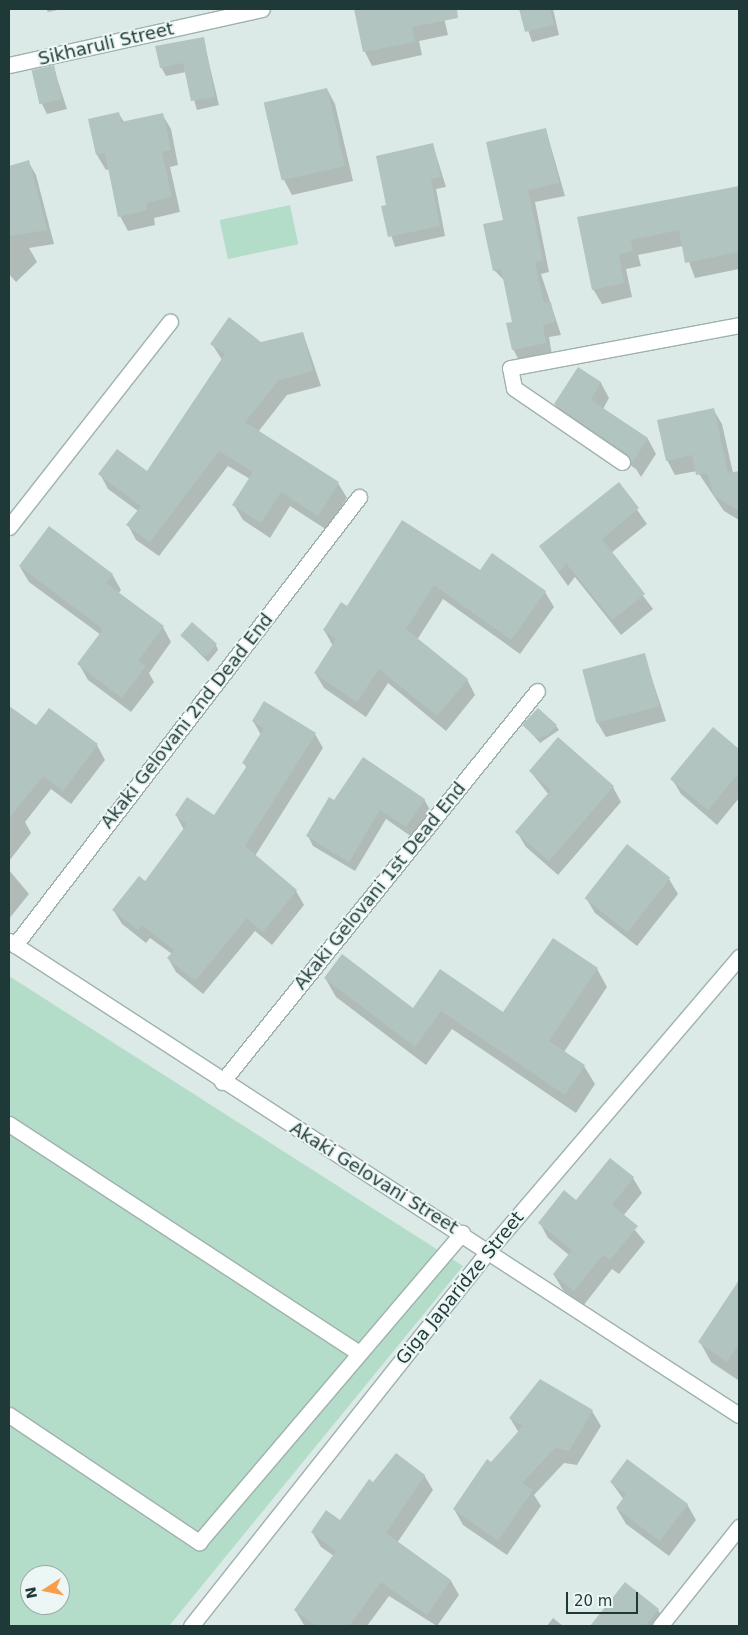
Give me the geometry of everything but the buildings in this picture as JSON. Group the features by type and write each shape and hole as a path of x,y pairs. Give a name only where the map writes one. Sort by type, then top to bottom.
{"street":[{"name":"Sikharuli Street","path":"9,65 262,9"},
{"path":"9,527 170,322"},
{"path":"622,462 514,388 510,368 739,325"},
{"name":"Akaki Gelovani 2nd Dead End","path":"12,943 359,497"},
{"name":"Akaki Gelovani 1st Dead End","path":"222,1082 537,691"},
{"name":"Akaki Gelovani Street","path":"12,943 222,1082 462,1233 739,1415"},
{"name":"Giga Japaridze Street","path":"191,1626 488,1251 739,957"},
{"path":"9,1124 359,1353"},
{"path":"9,1415 199,1542 462,1233"},
{"path":"660,1626 739,1528"}],"green space":[{"path":"290,205 298,244 228,259 220,220"},
{"path":"9,976 463,1266 169,1626 9,1626"}]}
